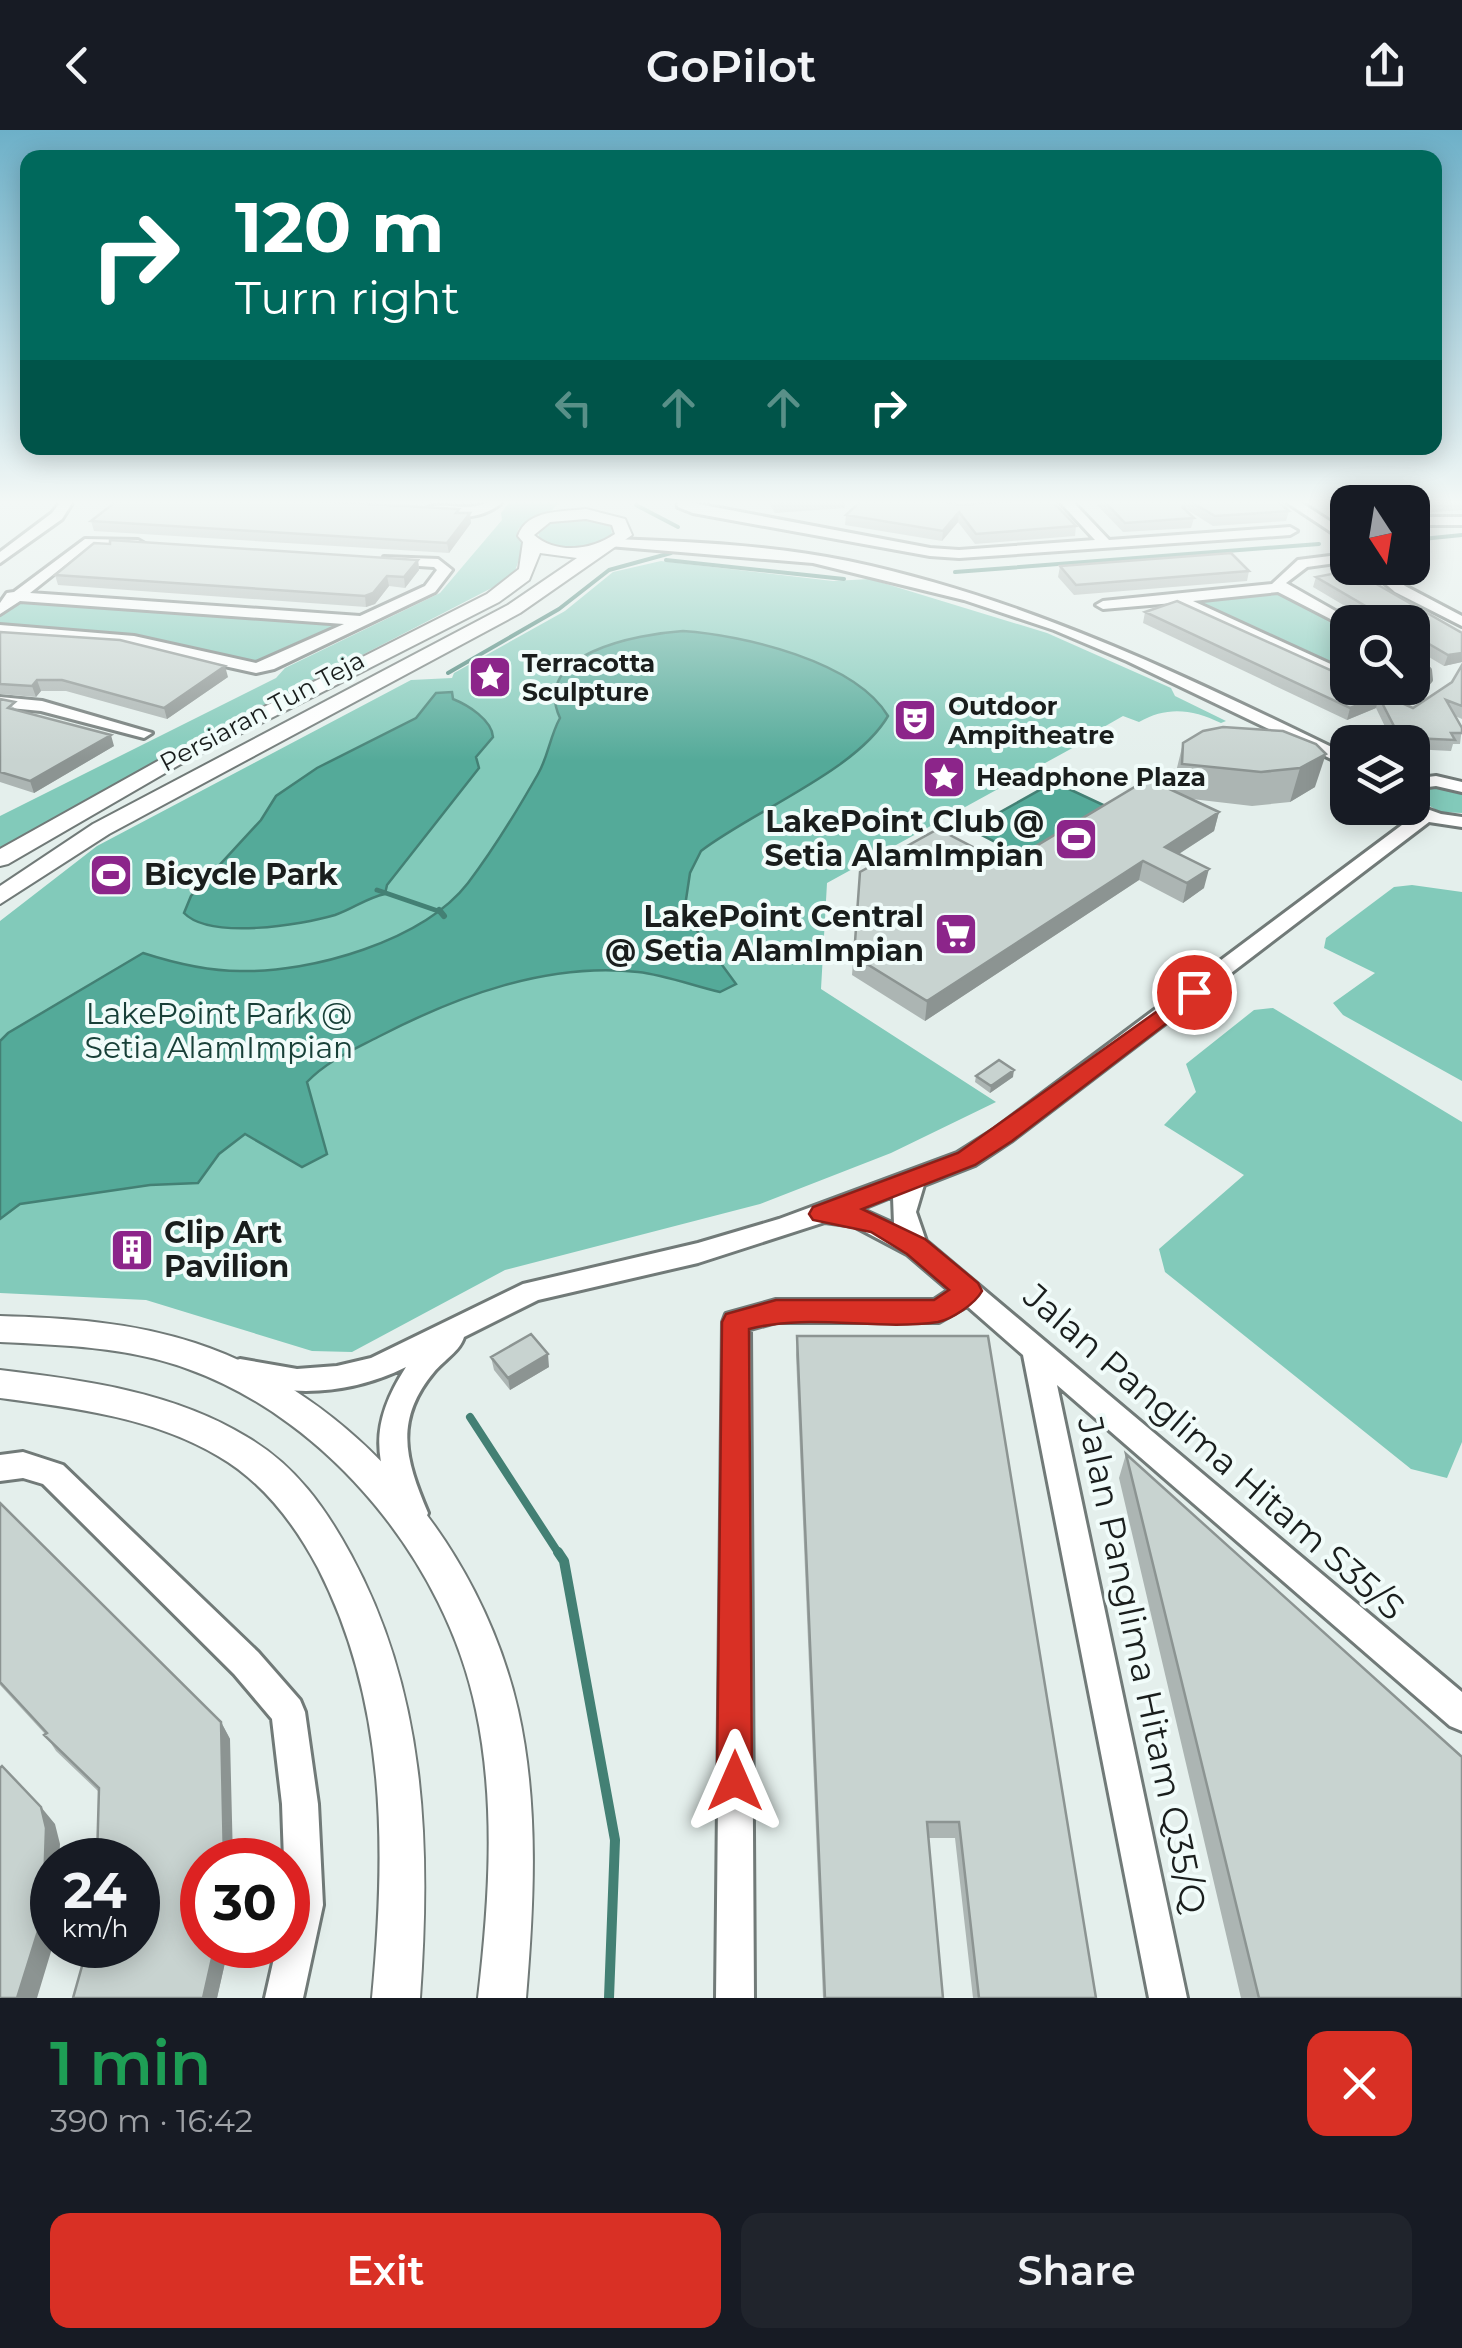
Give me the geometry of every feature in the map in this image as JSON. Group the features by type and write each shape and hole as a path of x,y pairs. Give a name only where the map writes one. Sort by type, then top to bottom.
{"main road":[{"name":"Persiaran Tun Teja","path":"0,859 172,760 494,598 508,587"},
{"name":"Persiaran Tun Teja","path":"0,897 101,828 514,609 547,587"},
{"path":"0,1329 143,1343 214,1364 296,1408 362,1466 418,1529 454,1594 488,1674 498,1718 510,1864 502,1998"},
{"path":"0,1384 101,1396 188,1423 264,1468 305,1512 358,1600 377,1652 394,1720 403,1808 404,1875 396,1998"}],"street":[{"path":"0,610 28,587"},
{"path":"0,629 134,641 256,668 277,664 431,587"},
{"path":"932,587 1059,626 1330,753"},
{"path":"968,587 1094,628 1330,738"},
{"path":"1398,587 1462,622"},
{"path":"0,588 19,594 362,621"},
{"path":"1103,605 1280,588 1330,614"},
{"path":"0,598 19,594"},
{"path":"1173,597 1330,670"},
{"path":"0,702 42,706 144,733"},
{"path":"1430,778 1457,785"},
{"path":"1430,784 1457,785"},
{"path":"1430,815 1462,822"},
{"path":"214,1364 297,1381 337,1378 377,1368 532,1291 698,1253 822,1214 966,1159 1004,1135 1402,825"},
{"path":"915,1178 901,1201 902,1216 916,1246"},
{"name":"Jalan Panglima Hitam S35/S","path":"822,1214 858,1217 916,1246 1462,1714"},
{"path":"736,1998 736,1322 776,1311 938,1311 968,1291"},
{"path":"418,1529 392,1455 397,1406 414,1375 441,1346 490,1310"},
{"name":"Jalan Panglima Hitam Q35/Q","path":"1036,1349 1168,1998"},
{"path":"0,1468 23,1465 53,1474 246,1663 288,1712 300,1804 304,1905 284,1998"}],"green space":[{"path":"445,587 493,587 142,769 0,850 0,816 276,678 285,668"},
{"name":"LakePoint Park @ Setia AlamImpian","path":"594,587 897,587 1047,633 1171,688 1175,696 1226,721 1221,723 1180,711 1160,713 1139,722 1123,716 1087,740 827,883 821,989 996,1102 891,1153 760,1204 505,1270 352,1352 312,1351 146,1300 0,1293 0,921 97,846 411,680 452,678 454,673 565,611"},
{"path":"1268,593 1293,596 1330,619 1330,666 1195,602"},
{"path":"23,599 340,621 343,626 265,663 253,662 139,636 0,624 0,615"},
{"path":"1444,787 1462,793 1462,813 1440,812 1430,806 1430,789"},
{"path":"1412,885 1462,892 1462,1081 1343,1015 1333,1003 1375,973 1324,948 1326,938 1394,887"},
{"path":"1273,1008 1462,1122 1462,1442 1447,1478 1411,1469 1165,1272 1159,1249 1244,1175 1164,1125 1196,1092 1186,1064 1254,1010"}],"shaded area":[{"path":"683,631 736,638 796,654 850,680 888,716 853,755 701,851 690,873 684,913 736,984 720,992 648,973 604,970 537,977 504,985 408,1022 350,1051 307,1082 327,1154 302,1167 245,1134 219,1154 198,1183 150,1185 20,1204 0,1219 0,1041 8,1033 143,953 203,968 268,970 364,949 423,922 468,883 538,774 560,718 555,696 560,677 593,651 641,637"},
{"path":"452,692 453,699 484,719 493,737 476,757 479,768 387,885 385,894 335,915 279,926 214,926 184,913 191,896 261,820 276,796 317,768 416,718 436,693"},
{"path":"1054,782 1116,811 1032,861 970,829"}],"building":[{"path":"235,587 378,587 365,596"},
{"path":"1333,587 1382,587 1413,605 1364,605"},
{"path":"1177,601 1330,670 1330,699 1145,612"},
{"path":"1430,615 1462,633 1462,653 1448,655 1430,644"},
{"path":"0,632 120,640 225,666 164,708 62,680 37,680 32,686 0,684"},
{"path":"1462,665 1462,706 1446,700 1462,728 1462,733 1451,733 1455,740 1430,739 1430,725 1393,725 1383,705 1413,708 1430,705 1430,697 1452,682"},
{"path":"0,699 15,702 8,708 111,735 30,781 0,772"},
{"path":"1223,727 1283,731 1316,744 1326,754 1300,768 1261,772 1182,764 1183,743 1203,731"},
{"path":"1148,779 1219,812 1165,847 1209,869 1187,883 1143,861 927,1001 854,956 860,872 938,829 1006,864"},
{"path":"999,1060 1014,1070 991,1086 976,1076"},
{"path":"531,1334 548,1354 508,1378 491,1357"},
{"path":"797,1336 988,1336 1096,1998 979,1998 959,1822 927,1822 943,1998 825,1998"},
{"path":"1126,1454 1462,1757 1462,1998 1259,1998"},
{"path":"0,1503 221,1722 224,1838 180,1838 180,1968 210,1968 203,1998 73,1998 81,1968 160,1968 160,1838 98,1838 99,1788 44,1735 47,1733 0,1682"},
{"path":"0,1768 41,1807 46,1828 46,1838 30,1838 30,1956 17,1998 0,1998"}],"waterway":[{"path":"448,673 559,609 587,587"},
{"path":"377,890 441,912"},
{"path":"441,912 444,916"},
{"path":"470,1417 559,1554"},
{"path":"558,1552 564,1561 615,1840 609,1998"}],"place":[{"name":"Terracotta Sculpture","path":"490,677"},
{"name":"Outdoor Ampitheatre","path":"915,720"},
{"name":"Headphone Plaza","path":"944,777"},
{"name":"LakePoint Club @ Setia AlamImpian","path":"1076,839"},
{"name":"Bicycle Park","path":"111,875"},
{"name":"LakePoint Central @ Setia AlamImpian","path":"956,934"},
{"name":"Clip Art Pavilion","path":"132,1250"}],"route":[{"path":"735,1781 736,1322 776,1311 938,1311 968,1291 916,1246 880,1226 858,1217 822,1214 966,1159 1004,1135 1194,992"}]}
